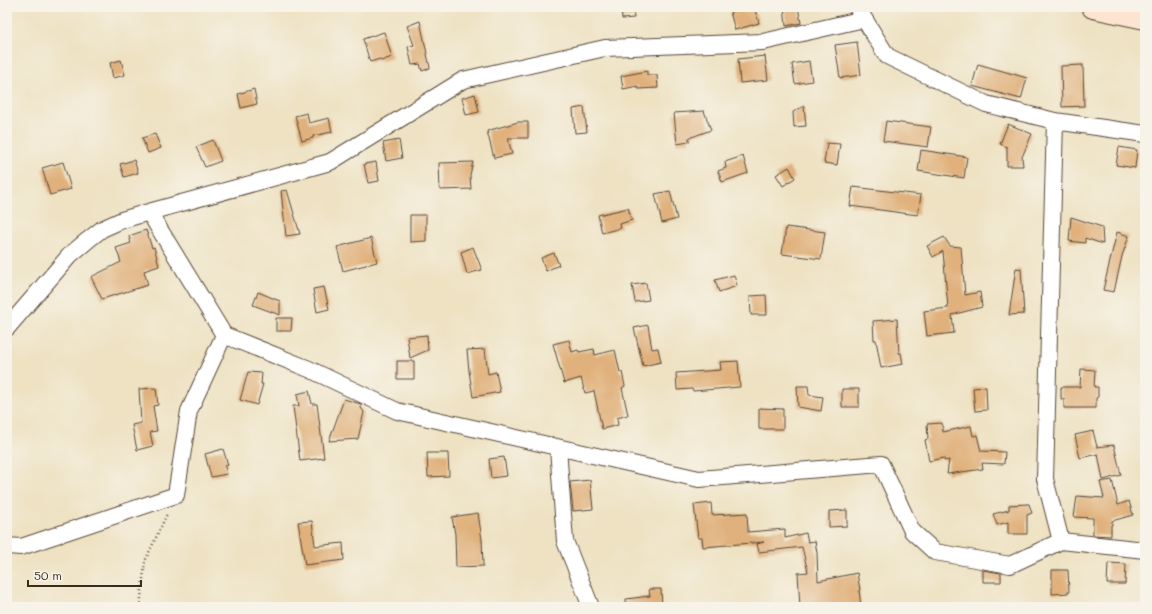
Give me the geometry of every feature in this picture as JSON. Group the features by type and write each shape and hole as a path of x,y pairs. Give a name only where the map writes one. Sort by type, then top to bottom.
{"street":[{"path":"1093,7 1145,18"},
{"path":"7,328 70,255 102,229 122,220 148,212 330,162 463,80 605,48 762,42 861,13 887,56 986,104 1055,122 1145,134"},
{"path":"1055,122 1045,479 1062,541"},
{"path":"148,212 224,335 309,369 397,411 700,479 881,464 912,531 934,552 1010,565 1062,541 1145,550"},
{"path":"7,546 21,547 176,495 189,410 224,335"},
{"path":"558,448 565,540 591,607"}],"path":[{"path":"140,607 145,561 176,495"}],"building":[{"path":"621,7 633,7 634,18 622,19"},
{"path":"748,7 754,7 759,23 735,30 730,12"},
{"path":"784,7 798,7 801,23 786,26"},
{"path":"420,21 430,68 422,71 420,64 412,65 408,47 414,45 407,26"},
{"path":"384,32 392,57 381,61 380,59 370,62 363,39"},
{"path":"857,42 861,75 840,78 835,45"},
{"path":"765,56 768,80 740,83 738,59"},
{"path":"121,60 125,75 113,78 110,63"},
{"path":"809,61 812,81 795,84 792,64"},
{"path":"978,64 1027,78 1021,99 972,86"},
{"path":"1083,65 1084,106 1062,107 1061,66"},
{"path":"647,71 647,75 657,75 658,88 638,89 638,86 623,89 621,76"},
{"path":"254,89 257,104 241,108 238,94"},
{"path":"475,94 479,112 466,115 462,98"},
{"path":"804,106 806,126 794,127 793,112"},
{"path":"584,107 587,132 575,133 573,109"},
{"path":"704,111 711,130 689,138 689,142 677,144 674,113"},
{"path":"307,113 309,123 329,118 332,132 313,136 313,138 302,141 295,116"},
{"path":"886,121 931,127 928,147 883,141"},
{"path":"518,122 528,122 528,138 508,138 512,154 494,158 487,131"},
{"path":"1008,124 1032,134 1022,157 1023,166 1007,166 1007,147 1000,144"},
{"path":"155,134 161,148 148,153 142,138"},
{"path":"213,140 221,161 205,167 196,147"},
{"path":"399,140 402,158 386,161 383,143"},
{"path":"827,143 840,144 837,165 824,163"},
{"path":"1119,147 1137,150 1135,168 1116,165"},
{"path":"921,150 967,157 964,178 918,171"},
{"path":"743,156 748,173 722,182 718,171 726,168 725,162"},
{"path":"134,160 138,173 124,177 120,164"},
{"path":"63,162 71,189 50,195 42,168"},
{"path":"376,162 379,181 368,183 364,164"},
{"path":"473,162 470,175 471,189 440,190 439,163"},
{"path":"789,167 795,178 783,186 776,175"},
{"path":"853,187 921,195 918,215 850,206"},
{"path":"287,190 300,234 286,236 281,191"},
{"path":"670,191 677,219 662,223 655,194"},
{"path":"628,208 632,220 620,224 621,228 602,233 598,215"},
{"path":"410,215 426,215 426,241 410,242"},
{"path":"1071,217 1102,227 1103,244 1085,238 1085,243 1069,241"},
{"path":"786,227 825,232 821,259 782,254"},
{"path":"146,230 152,248 154,247 159,266 144,271 148,285 102,299 91,277 121,262 116,248 131,243 129,236"},
{"path":"1117,232 1129,236 1122,256 1114,292 1103,290"},
{"path":"944,237 950,246 961,247 965,295 980,292 982,307 952,315 954,333 927,336 924,311 948,308 943,251 933,257 927,246"},
{"path":"371,238 377,262 343,271 337,247"},
{"path":"473,247 482,270 467,274 461,252"},
{"path":"554,253 559,265 546,271 541,258"},
{"path":"1016,268 1021,269 1024,314 1009,315"},
{"path":"734,275 737,286 719,292 715,280"},
{"path":"646,283 649,300 635,302 632,285"},
{"path":"324,287 329,309 317,312 313,289"},
{"path":"258,292 280,301 280,315 253,305"},
{"path":"766,295 767,315 751,315 750,296"},
{"path":"276,318 292,318 291,331 276,331"},
{"path":"897,319 899,353 901,353 903,364 881,368 876,340 874,340 873,321"},
{"path":"648,325 652,349 658,348 661,362 643,366 634,328"},
{"path":"427,335 428,350 410,358 407,337"},
{"path":"569,340 572,352 594,349 595,355 615,350 625,386 622,388 628,415 617,418 618,425 602,429 594,391 585,393 581,378 564,383 553,344"},
{"path":"485,349 488,374 496,372 500,392 473,397 467,350"},
{"path":"397,361 414,361 414,379 397,379"},
{"path":"738,361 740,387 693,391 692,389 677,390 676,373 721,370 720,362"},
{"path":"1081,369 1095,370 1094,387 1098,387 1096,408 1064,408 1064,399 1061,399 1061,387 1080,387"},
{"path":"248,372 262,373 261,384 263,384 257,405 240,400"},
{"path":"797,386 808,386 809,395 823,397 821,411 798,407"},
{"path":"986,387 987,410 975,411 973,388"},
{"path":"156,388 158,405 153,406 157,431 150,432 153,446 137,450 132,425 141,423 139,389"},
{"path":"842,389 859,389 859,407 842,407"},
{"path":"309,391 312,404 317,404 324,458 300,461 293,406 299,406 297,394"},
{"path":"344,399 361,404 361,408 364,412 358,439 329,441"},
{"path":"759,408 783,409 783,429 759,429"},
{"path":"942,423 943,432 971,426 973,436 977,435 981,451 1005,452 1004,464 982,463 983,469 947,474 949,460 944,461 944,458 929,461 925,440 928,439 927,424"},
{"path":"1093,431 1097,447 1114,445 1121,475 1103,480 1098,454 1080,458 1075,435"},
{"path":"223,449 228,465 225,466 227,474 211,477 205,454"},
{"path":"427,453 448,453 449,476 428,477"},
{"path":"504,457 507,476 491,478 489,459"},
{"path":"590,480 593,509 573,511 570,482"},
{"path":"1112,480 1118,505 1129,501 1133,515 1112,521 1111,536 1093,535 1093,518 1074,517 1077,496 1104,498 1100,482"},
{"path":"711,503 712,515 747,513 748,532 785,529 785,538 806,533 808,542 815,541 818,581 857,573 861,607 821,607 821,604 800,607 798,573 808,572 802,547 759,552 757,544 764,542 703,547 702,538 698,538 694,505"},
{"path":"1029,504 1032,513 1027,515 1027,534 1008,534 1008,522 997,525 993,514 1009,510 1009,505"},
{"path":"847,510 847,526 829,527 829,511"},
{"path":"478,513 482,540 483,566 456,567 455,534 452,517"},
{"path":"312,521 315,546 343,543 344,560 305,565 298,522"},
{"path":"1108,563 1126,564 1125,584 1107,584"},
{"path":"983,570 1001,573 1001,582 983,582"},
{"path":"1052,570 1068,570 1069,593 1052,594"},
{"path":"649,589 661,589 662,607 626,607 626,599 650,596"}]}
